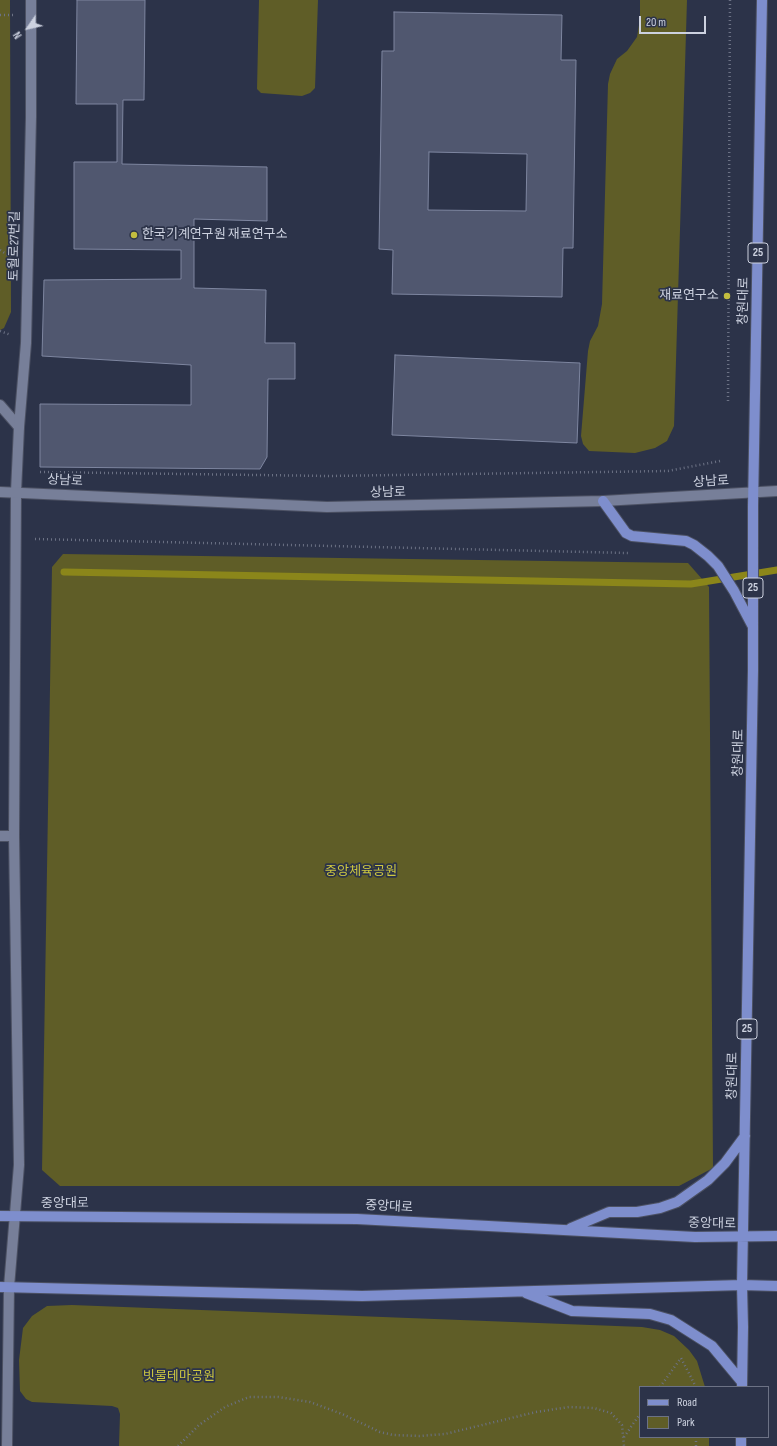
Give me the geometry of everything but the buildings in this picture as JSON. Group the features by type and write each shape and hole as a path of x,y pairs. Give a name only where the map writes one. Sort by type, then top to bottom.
{"main road":[{"name":"창원대로","path":"742,1385 742,1285 753,670 754,506 762,0"},
{"path":"603,501 626,533 632,536 686,541 694,545 718,566 734,591 753,626"},
{"path":"569,1230 609,1212 637,1212 660,1208 677,1202 708,1180 725,1163 745,1136"},
{"name":"중앙대로","path":"0,1216 357,1219 695,1237 777,1236"},
{"path":"4,1287 362,1296 742,1285 777,1286"},
{"path":"523,1291 572,1311 650,1314 671,1320 712,1346 742,1385"}],"street":[{"name":"토월로27번길","path":"7,1446 4,1287 16,1217 19,1165 14,836 16,492 19,427 26,343 31,117 31,0"},
{"path":"0,405 19,427"},
{"name":"상남로","path":"0,492 327,507 603,501 777,492"},
{"path":"0,836 14,836"}],"path":[{"path":"728,401 730,0"},
{"path":"0,15 15,15"},
{"path":"0,250 16,261"},
{"path":"40,472 328,476 668,471 720,461"},
{"path":"35,539 632,553"},
{"path":"661,1386 681,1358 695,1386"},
{"path":"178,1446 199,1425 225,1408 248,1397 278,1397 310,1402 342,1414 380,1432 393,1435 419,1436 445,1434 536,1412 569,1407 594,1408 611,1414 622,1425 624,1446"},
{"path":"623,1438 639,1415"}],"green space":[{"path":"0,0 10,0 11,312 4,328 0,330"},
{"path":"259,0 318,0 315,88 310,93 302,96 261,93 257,89"},
{"path":"640,0 687,0 674,426 667,441 655,448 635,453 589,451 583,444 581,436 588,351 590,341 598,326 602,304 608,84 610,74 617,59 627,51 637,37 640,19"},
{"name":"중앙체육공원","path":"63,554 688,563 709,587 713,1168 679,1186 60,1186 42,1170 52,567"},
{"name":"빗물테마공원","path":"72,1305 642,1327 660,1330 674,1336 689,1350 697,1361 705,1386 639,1386 639,1438 709,1438 709,1446 119,1446 120,1414 118,1408 112,1406 32,1402 26,1399 20,1391 19,1360 23,1328 32,1316 47,1306"}],"waterway":[{"path":"64,572 691,584 777,570"}],"place":[{"name":"한국기계연구원 재료연구소","path":"134,235"},
{"name":"재료연구소","path":"727,296"}]}
